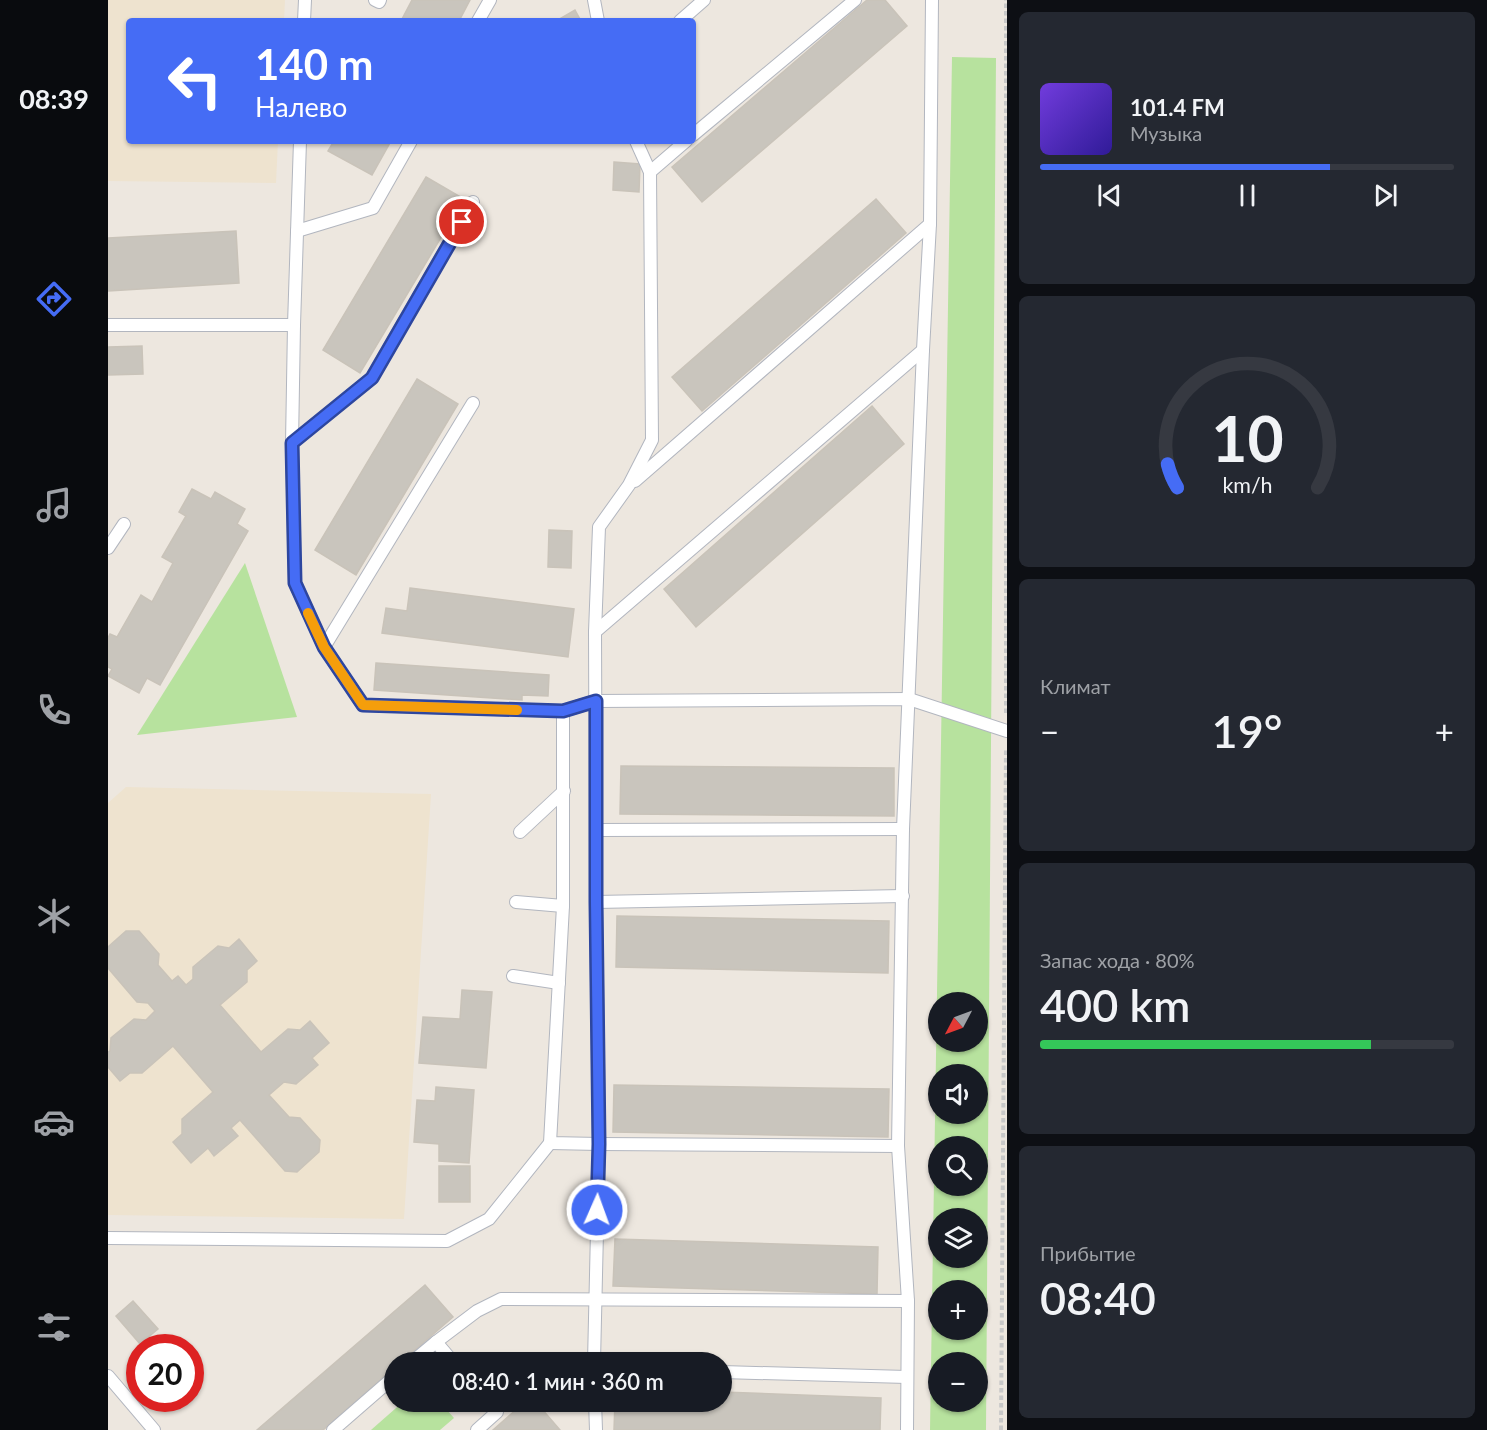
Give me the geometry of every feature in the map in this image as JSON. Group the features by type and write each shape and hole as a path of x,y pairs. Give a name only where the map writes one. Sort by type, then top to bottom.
{"lane":[{"path":"304,18 305,0"},
{"path":"375,0 379,2 380,0"},
{"path":"480,18 490,0"},
{"path":"594,0 597,18"},
{"path":"683,18 704,0"},
{"path":"696,132 855,0"},
{"path":"907,1430 908,1301 898,1146 903,829 930,224 932,0"},
{"path":"300,144 292,443 295,583 324,647 363,705 563,711 596,701 909,699 1007,731"},
{"path":"297,231 373,208 409,144"},
{"path":"594,1352 599,1144 595,632 599,527 630,485 652,440 650,172 637,144"},
{"path":"650,172 683,144"},
{"path":"292,443 372,378 473,202"},
{"path":"630,485 930,224"},
{"path":"108,325 294,325"},
{"path":"595,632 923,350"},
{"path":"324,647 473,403"},
{"path":"108,548 124,524"},
{"path":"108,1238 447,1241 489,1219 550,1143 563,906 563,711"},
{"path":"520,832 564,791"},
{"path":"597,830 903,829"},
{"path":"596,902 903,896"},
{"path":"516,902 563,906"},
{"path":"513,976 559,983"},
{"path":"550,1143 898,1146"},
{"path":"424,1352 477,1311 501,1299 908,1301"},
{"path":"436,1342 444,1352"},
{"path":"732,1372 907,1377"},
{"path":"108,1378 154,1430"},
{"path":"333,1430 384,1386"},
{"path":"477,1430 497,1412"},
{"path":"595,1412 596,1430"}],"shaded area":[{"path":"108,0 285,0 284,18 126,18 126,144 278,144 276,183 108,181"},
{"path":"126,787 431,794 404,1219 108,1215 108,803"}],"green space":[{"path":"952,57 996,58 988,1156 988,1136 935,1136 935,1124 988,1124 988,1064 936,1064 936,1052 988,1052 988,992 937,992"},
{"path":"245,563 297,717 137,735"},
{"path":"934,1196 988,1196 988,1208 934,1208"},
{"path":"933,1268 987,1268 987,1280 932,1280"},
{"path":"931,1340 987,1340 987,1352 931,1352"},
{"path":"391,1412 449,1412 454,1418 440,1430 371,1430"},
{"path":"930,1412 986,1412 986,1430 930,1430"}],"building":[{"path":"412,0 470,0 461,18 403,18"},
{"path":"867,0 885,0 907,26 702,202 672,167"},
{"path":"575,10 579,18 561,18"},
{"path":"332,144 389,144 372,175 328,151"},
{"path":"614,162 640,164 639,192 613,190"},
{"path":"426,177 464,199 360,373 323,350"},
{"path":"876,199 906,233 702,411 672,377"},
{"path":"236,231 239,283 108,291 108,238"},
{"path":"142,346 143,374 108,375 108,347"},
{"path":"417,379 458,404 356,575 315,550"},
{"path":"872,406 904,444 696,627 664,589"},
{"path":"192,489 211,499 215,492 245,509 237,524 248,531 160,685 147,678 139,693 108,676 112,669 108,667 108,638 110,634 117,637 141,595 152,602 173,563 162,557 186,516 179,512"},
{"path":"549,530 572,531 571,568 548,567"},
{"path":"410,588 574,609 568,657 382,633 386,608 407,611"},
{"path":"376,663 549,675 548,696 522,695 522,700 374,690"},
{"path":"621,766 894,768 894,816 620,814"},
{"path":"617,916 889,921 888,973 616,967"},
{"path":"126,931 139,931 159,954 158,965 172,981 178,976 186,985 193,979 193,967 218,946 229,948 239,939 257,961 247,970 247,982 220,1005 261,1052 288,1029 300,1030 310,1021 329,1043 312,1058 318,1065 296,1084 284,1082 269,1095 289,1117 300,1118 320,1140 319,1152 297,1172 285,1171 240,1120 231,1128 238,1136 214,1156 208,1148 191,1163 173,1142 182,1134 182,1119 213,1092 173,1046 142,1073 130,1073 120,1081 108,1067 111,1038 134,1019 146,1020 155,1011 148,1003 137,1002 108,968 108,947"},
{"path":"462,990 492,992 486,1068 419,1063 423,1017 460,1019"},
{"path":"614,1085 889,1089 888,1137 613,1132"},
{"path":"436,1087 474,1090 469,1163 439,1161 439,1144 414,1142 417,1100 435,1101"},
{"path":"439,1166 470,1166 470,1202 439,1202"},
{"path":"615,1239 878,1247 877,1294 613,1286"},
{"path":"425,1285 453,1317 413,1352 384,1352 384,1377 323,1430 257,1430"},
{"path":"133,1301 158,1329 152,1334 131,1334 116,1316"},
{"path":"732,1392 881,1398 880,1430 614,1430 615,1412 732,1412"},
{"path":"513,1412 544,1412 560,1430 493,1430"}],"slow traffic":[{"path":"308,613 324,647 363,705 517,710"}],"route":[{"path":"462,222 372,378 292,443 295,583 324,647 363,705 563,711 596,701 599,1144 597,1210"}]}
